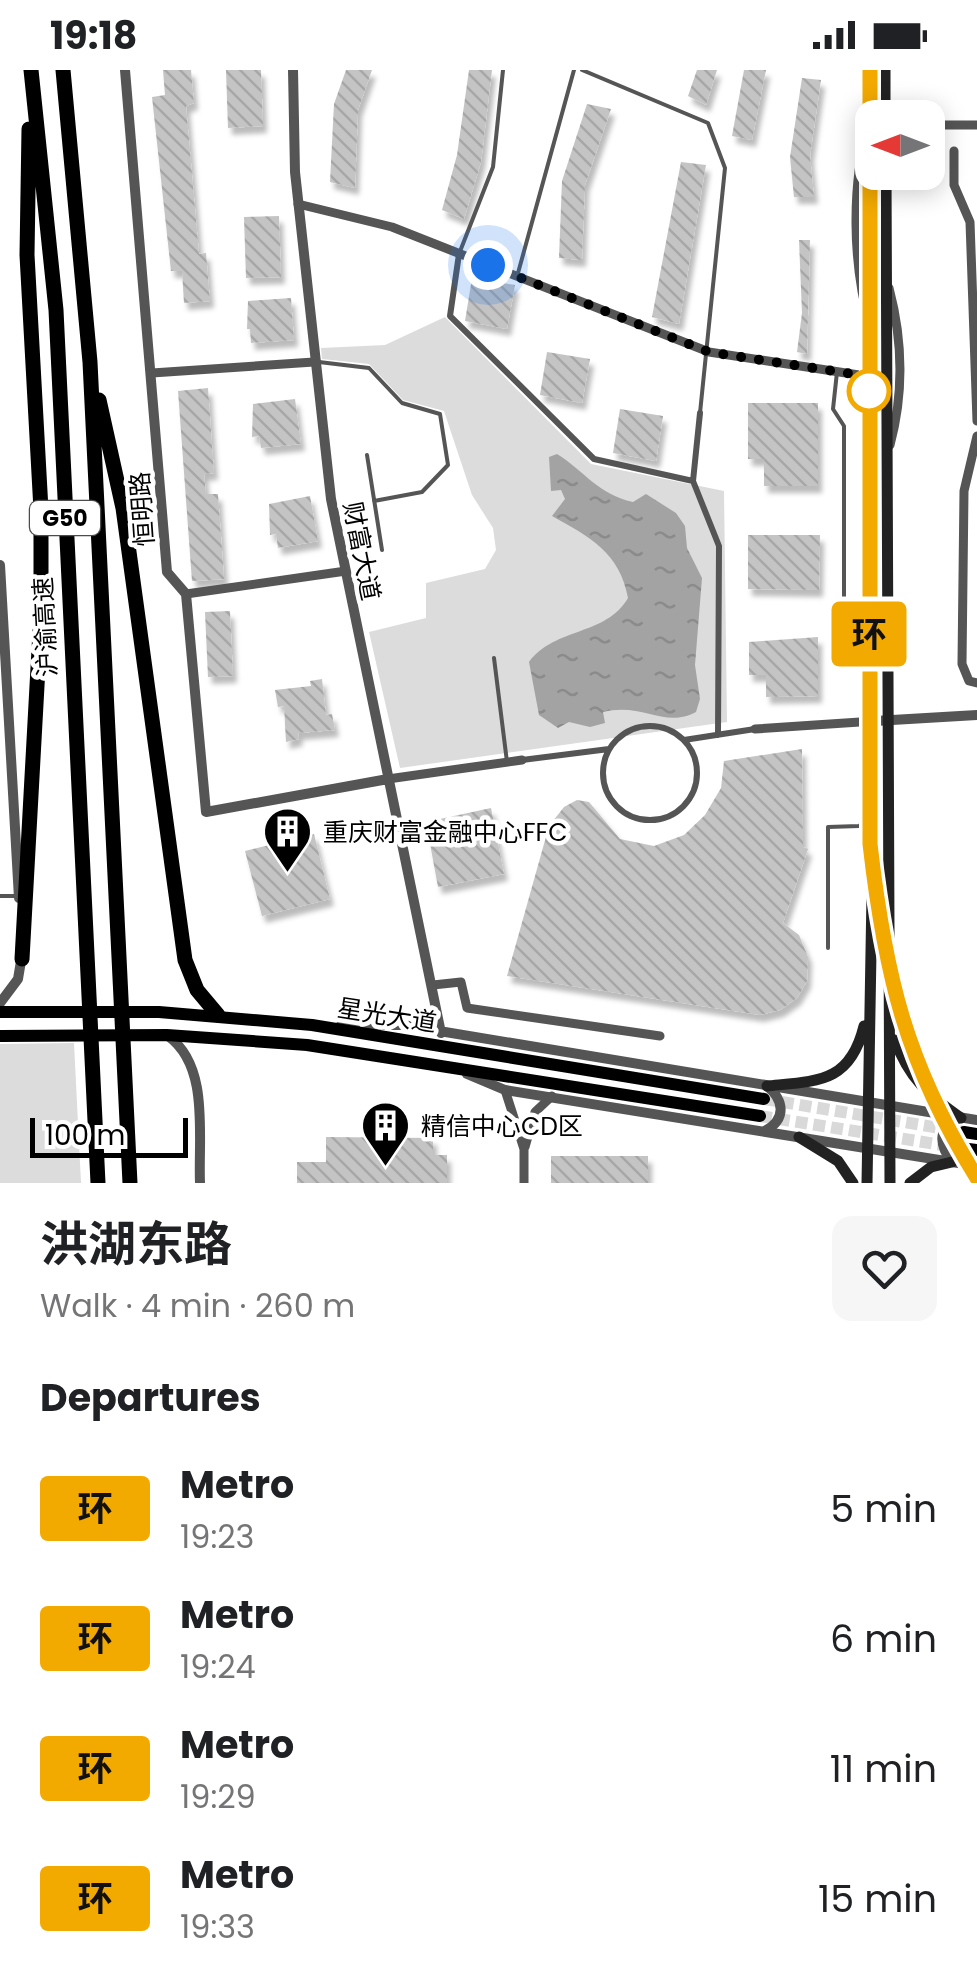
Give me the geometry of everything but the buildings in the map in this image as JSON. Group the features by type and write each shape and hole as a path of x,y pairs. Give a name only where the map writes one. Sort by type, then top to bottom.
{"highway":[{"path":"22,959 41,613 41,510 27,254 30,70"},
{"name":"沪渝高速","path":"30,70 56,310 98,1183"},
{"name":"G50","path":"63,70 90,362 130,1183"},
{"path":"90,362 124,508 185,960 197,990 218,1015"}],"main road":[{"path":"867,1183 875,720 870,70"},
{"path":"885,70 885,100"},
{"path":"886,190 890,1183"},
{"path":"765,1092 820,1081 846,1067 860,1044 870,1002"},
{"name":"星光大道","path":"0,1012 218,1015 312,1025 765,1092"},
{"path":"892,1032 906,1070 927,1095 967,1128"},
{"name":"星光大道","path":"0,1036 167,1036 307,1045 760,1116"},
{"path":"799,1136 838,1160 853,1183"},
{"path":"961,1148 977,1150"},
{"path":"910,1183 931,1167 952,1162"}],"street":[{"name":"恒明路","path":"126,70 167,572 186,594 206,812 388,780"},
{"name":"财富大道","path":"293,70 298,204 331,498 441,1033"},
{"path":"945,125 977,125"},
{"path":"954,151 954,185 974,221 977,421"},
{"path":"298,204 392,227 709,352 872,377"},
{"path":"459,254 450,316 594,459 693,481"},
{"path":"152,374 314,362"},
{"path":"700,413 693,481 719,546 718,735"},
{"path":"977,436 964,491 962,664 969,681 977,683"},
{"path":"0,565 22,959 18,978 0,1003"},
{"path":"186,594 346,571"},
{"path":"684,740 754,729 977,716"},
{"path":"640,726 671,731 684,740 692,753 695,784 679,809 651,820 622,811 612,800 603,772 610,749 626,732 640,726"},
{"path":"388,780 610,749"},
{"path":"434,985 460,982 467,1008 660,1036"},
{"path":"312,1025 402,1026 765,1092 890,1107 967,1128"},
{"path":"167,1036 182,1046 194,1067 200,1183"},
{"path":"451,1067 504,1090 977,1166"},
{"path":"504,1090 524,1149"},
{"path":"764,1131 776,1125 782,1111 779,1096 765,1092"},
{"path":"524,1183 524,1149 534,1112 552,1096"},
{"path":"967,1128 977,1120"},
{"path":"952,1162 944,1152 941,1134 948,1123 967,1128"}],"lane":[{"path":"459,254 493,166 503,70"},
{"path":"517,276 574,70"},
{"path":"582,70 708,124 725,168 700,413"},
{"path":"314,362 368,368 402,403 440,414 448,465 422,492 374,501"},
{"path":"838,372 834,410 844,426 844,669"},
{"path":"367,455 382,550"},
{"path":"494,658 507,762"},
{"path":"828,948 828,827 859,826 874,814"},
{"path":"0,896 19,896"}],"shaded area":[{"path":"445,317 591,464 724,491 727,722 400,768 369,632 426,618 426,583 485,569 496,550 493,528 472,495 444,411 403,400 369,364 322,359 321,348 385,345"},
{"path":"74,1043 81,1183 0,1183 0,1044"}],"water":[{"path":"557,454 621,499 633,502 646,494 676,513 685,526 687,548 702,578 695,665 700,699 696,712 674,718 617,710 603,712 605,723 590,727 569,722 558,728 539,715 529,662 552,643 607,619 628,598 618,569 601,548 552,516 565,499 561,490 551,491 549,457"}],"tunnel":[{"path":"764,1099 964,1132"},
{"path":"760,1116 961,1148"}],"metro line":[{"name":"环","path":"870,70 870,844 882,947 910,1046 948,1132 977,1178"}],"place":[{"name":"重庆财富金融中心FFC","path":"288,874"},
{"name":"精信中心CD区","path":"386,1168"}],"route":[{"path":"488,265 709,352 872,377 869,391"}]}
